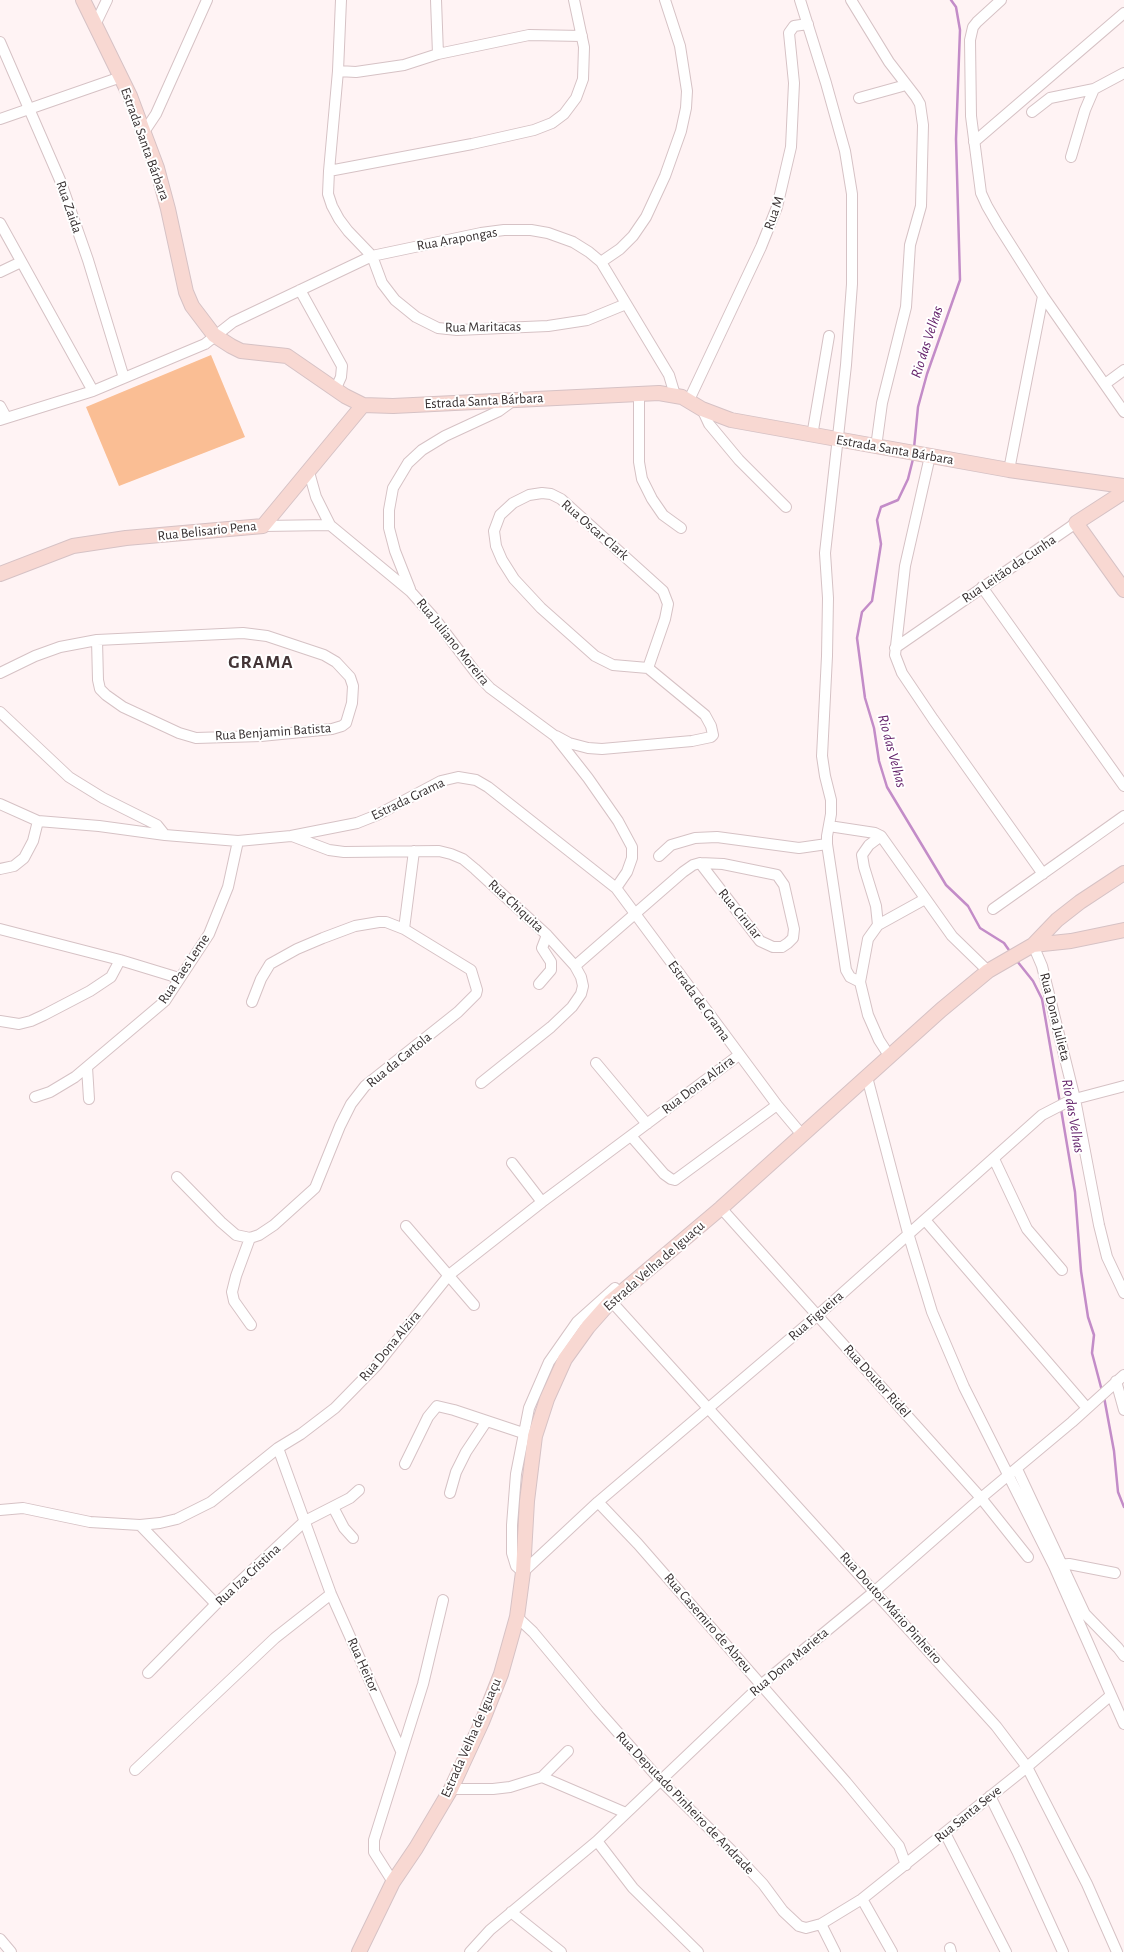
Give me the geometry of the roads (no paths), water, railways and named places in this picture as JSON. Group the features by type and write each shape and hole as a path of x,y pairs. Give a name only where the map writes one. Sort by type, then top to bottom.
{"street":[{"name":"Estrada Santa Bárbara","path":"83,0 121,76 157,168 186,292 192,306 214,335 221,341 241,350 287,356 345,396 363,405 394,406 639,393 675,395 689,400 702,409 731,420 1009,470 1124,486"},
{"path":"95,25 107,0"},
{"path":"144,132 160,105 207,0"},
{"path":"341,0 338,71 328,194 332,206 348,231 372,256"},
{"path":"436,0 438,54"},
{"path":"329,171 472,144 534,130 552,123 564,114 576,98 583,79 584,47 574,0"},
{"path":"601,262 620,249 633,236 646,217 665,176 681,131 686,108 687,90 684,65 666,0"},
{"path":"800,0 845,151 852,194 852,284 846,366 825,554 828,598 822,756 824,776 831,800 830,826 826,836 846,970 850,977 860,982"},
{"path":"851,0 889,62 916,97 922,111 923,125 921,206 910,245 906,307 882,402 876,447"},
{"path":"1001,0 977,22 971,33 971,116 981,193 986,206 998,226 1043,296 1124,412"},
{"path":"974,142 1124,13"},
{"name":"Rua M","path":"689,400 757,256 777,207 791,147 794,83 789,33 794,26 808,24"},
{"path":"338,71 370,70 404,65 438,54 529,35 582,36"},
{"name":"Rua Zaida","path":"0,42 60,180 88,260 124,378"},
{"path":"1032,112 1050,98 1094,89 1124,73"},
{"path":"0,118 121,76"},
{"path":"859,98 906,85"},
{"path":"1071,157 1085,110 1094,89"},
{"path":"0,223 93,391"},
{"name":"Rua Arapongas","path":"3,418 93,391 205,344 214,335 233,322 372,256 481,232 531,230 548,233 574,242 601,262 669,375 675,395"},
{"name":"Rua Maritacas","path":"372,256 382,283 395,300 416,317 438,328 457,330 548,326 587,320 626,304"},
{"path":"0,272 21,262"},
{"path":"300,290 342,366 341,377 336,388"},
{"path":"1009,470 1043,296"},
{"path":"812,436 829,336"},
{"path":"1105,384 1124,370"},
{"path":"639,393 639,462 642,479 663,515 681,528"},
{"path":"411,592 395,551 389,528 388,510 393,488 408,463 422,450 445,436 499,412 514,399"},
{"name":"Rua Belisario Pena","path":"0,574 73,546 126,538 263,526 363,405"},
{"path":"0,406 3,418"},
{"path":"702,409 709,424 739,460 786,507"},
{"path":"927,456 905,566 895,655 902,673 1043,874"},
{"name":"Rua Juliano Moreira","path":"309,472 316,497 330,525 411,592 490,688 555,736 588,778 628,837 632,847 632,858 627,872 616,888"},
{"name":"Rua Leitão da Cunha","path":"895,648 1124,492"},
{"name":"Rua Oscar Clark","path":"542,493 551,494 561,499 663,591 668,604 665,620 648,668 613,665 595,656 570,635 514,579 496,546 494,531 500,515 513,503 529,495 542,493"},
{"path":"1076,523 1124,590"},
{"path":"263,526 330,525"},
{"path":"982,587 1124,786"},
{"name":"Rua Benjamin Batista","path":"0,673 34,656 60,647 97,640 243,633 267,636 336,662 350,677 352,704 346,723 332,729 261,736 196,738 179,733 123,707 106,695 100,688 98,680 97,640"},
{"path":"555,736 569,743 588,748 602,749 692,741 711,737 713,735 711,726 705,715 648,668"},
{"path":"0,712 69,778 103,798 157,825 165,835"},
{"name":"Estrada Grama","path":"0,804 38,820 165,835 238,841 291,836 357,823 377,815 441,781 458,777 468,778 488,787 616,888"},
{"path":"993,909 1124,816"},
{"path":"0,869 14,866 24,858 32,841 38,820"},
{"path":"830,826 874,833 881,836 952,936 988,971"},
{"name":"Rua Chiquita","path":"291,836 329,850 344,852 439,851 462,859 547,935 575,966 582,986 581,994 572,1007 552,1027 481,1083"},
{"path":"878,925 876,906 862,855 869,845 881,836"},
{"path":"659,856 671,845 695,838 717,837 799,848 827,844"},
{"name":"Rua Paes Leme","path":"35,1097 66,1084 165,1001 209,934 228,886 238,841"},
{"path":"252,1002 261,979 270,964 297,949 368,923 386,922 404,930 414,851"},
{"path":"575,966 683,872 693,865 700,863"},
{"name":"Rua Cirular","path":"700,863 723,864 777,875 784,885 794,929 792,938 788,943 782,947 773,947 760,941 700,863"},
{"name":"Estrada Velha de Iguaçu","path":"359,1952 392,1882 416,1848 451,1789 482,1722 501,1674 517,1617 523,1572 527,1501 535,1436 547,1399 565,1359 613,1294 722,1208 941,1010 988,971 1028,948 1057,920 1080,902 1124,873"},
{"name":"Estrada de Grama","path":"616,888 777,1105 803,1136"},
{"path":"890,1057 879,1040 868,1015 860,982 868,940 878,925 925,899"},
{"path":"1057,920 1058,934 1071,941"},
{"name":"Rua da Cartola","path":"250,1238 259,1235 274,1225 315,1188 340,1126 351,1104 365,1086 430,1036 476,994 476,986 471,970 404,930"},
{"name":"Estrada Velha de Iguaçu","path":"1028,948 1124,930"},
{"path":"0,931 120,960 179,978"},
{"path":"539,984 551,970 551,962 542,948 547,935"},
{"name":"Rua Dona Julieta","path":"1028,948 1042,966 1107,1257 1124,1293"},
{"path":"0,1022 19,1024 44,1015 90,991 111,977 120,960"},
{"name":"Rua Dona Alzira","path":"0,1510 23,1508 90,1522 140,1525 160,1523 177,1518 211,1502 278,1448 301,1434 335,1408 377,1365 449,1275 542,1202 739,1054"},
{"path":"596,1063 647,1124"},
{"path":"87,1066 89,1100"},
{"path":"867,1077 908,1234 932,1312 964,1387 1007,1476 1084,1614 1124,1656"},
{"name":"Rua Figueira","path":"523,1572 598,1502 818,1315 1042,1116 1056,1107 1073,1100 1124,1086"},
{"path":"631,1136 664,1174 675,1180 777,1105"},
{"path":"994,1159 1027,1229 1062,1270"},
{"path":"512,1163 542,1202"},
{"path":"177,1177 236,1235 250,1238 232,1292 234,1301 251,1325"},
{"name":"Rua Doutor Ridel","path":"722,1208 980,1498 1028,1556"},
{"path":"925,1220 1089,1406"},
{"path":"406,1226 474,1305"},
{"path":"523,1572 516,1566 512,1554 516,1474 529,1408 549,1362 577,1322 613,1294"},
{"name":"Rua Doutor Mário Pinheiro","path":"613,1294 708,1408 977,1703 1027,1767 1087,1884 1117,1952"},
{"path":"1117,1380 1124,1410"},
{"name":"Rua Dona Marieta","path":"470,1952 490,1930 596,1841 762,1684 875,1591 1117,1380"},
{"path":"405,1464 428,1417 434,1408 440,1406 523,1433"},
{"path":"450,1493 456,1472 466,1452 486,1422"},
{"name":"Rua Heitor","path":"278,1448 331,1594 401,1751"},
{"path":"1017,1469 1058,1565 1110,1696 1124,1724"},
{"name":"Rua Iza Cristina","path":"148,1673 216,1604 306,1521 350,1498 359,1490"},
{"name":"Rua Casemiro de Abreu","path":"598,1502 638,1544 762,1684 899,1846 906,1864"},
{"path":"334,1507 344,1528 354,1538"},
{"path":"140,1525 216,1604"},
{"path":"1058,1565 1115,1573"},
{"path":"135,1770 275,1638 331,1594"},
{"path":"392,1882 374,1852 374,1845 401,1751 423,1684 443,1600"},
{"name":"Rua Deputado Pinheiro de Andrade","path":"517,1617 533,1632 660,1780 763,1884 783,1911 799,1926 812,1928 821,1924"},
{"name":"Rua Santa Seve","path":"821,1924 862,1899 1027,1767 1110,1696"},
{"path":"451,1789 492,1789 542,1777 568,1751"},
{"path":"542,1777 626,1813"},
{"path":"990,1796 1063,1952"},
{"path":"945,1832 1006,1952"},
{"path":"596,1841 633,1888 698,1952"},
{"path":"862,1899 892,1952"},
{"path":"511,1912 561,1952"},
{"path":"821,1924 835,1952"},
{"path":"0,1939 12,1952"}],"waterway":[{"name":"Rio das Velhas","path":"914,448 918,407 927,374 960,280 956,139 960,30 956,7 951,0"},
{"name":"Rio das Velhas","path":"913,459 908,479 898,500 881,507 877,520 881,544 872,601 862,612 857,638 865,698 874,728 879,761 887,787 946,885 968,906 980,928 1004,943 1011,953"},
{"name":"Rio das Velhas","path":"1017,961 1033,981 1042,999 1060,1103"},
{"name":"Rio das Velhas","path":"1061,1109 1075,1192 1081,1271 1088,1317 1094,1335 1092,1353 1102,1391"},
{"name":"Rio das Velhas","path":"1104,1397 1114,1451 1118,1492 1124,1507"}],"district":[{"name":"GRAMA","path":"261,662"}]}
